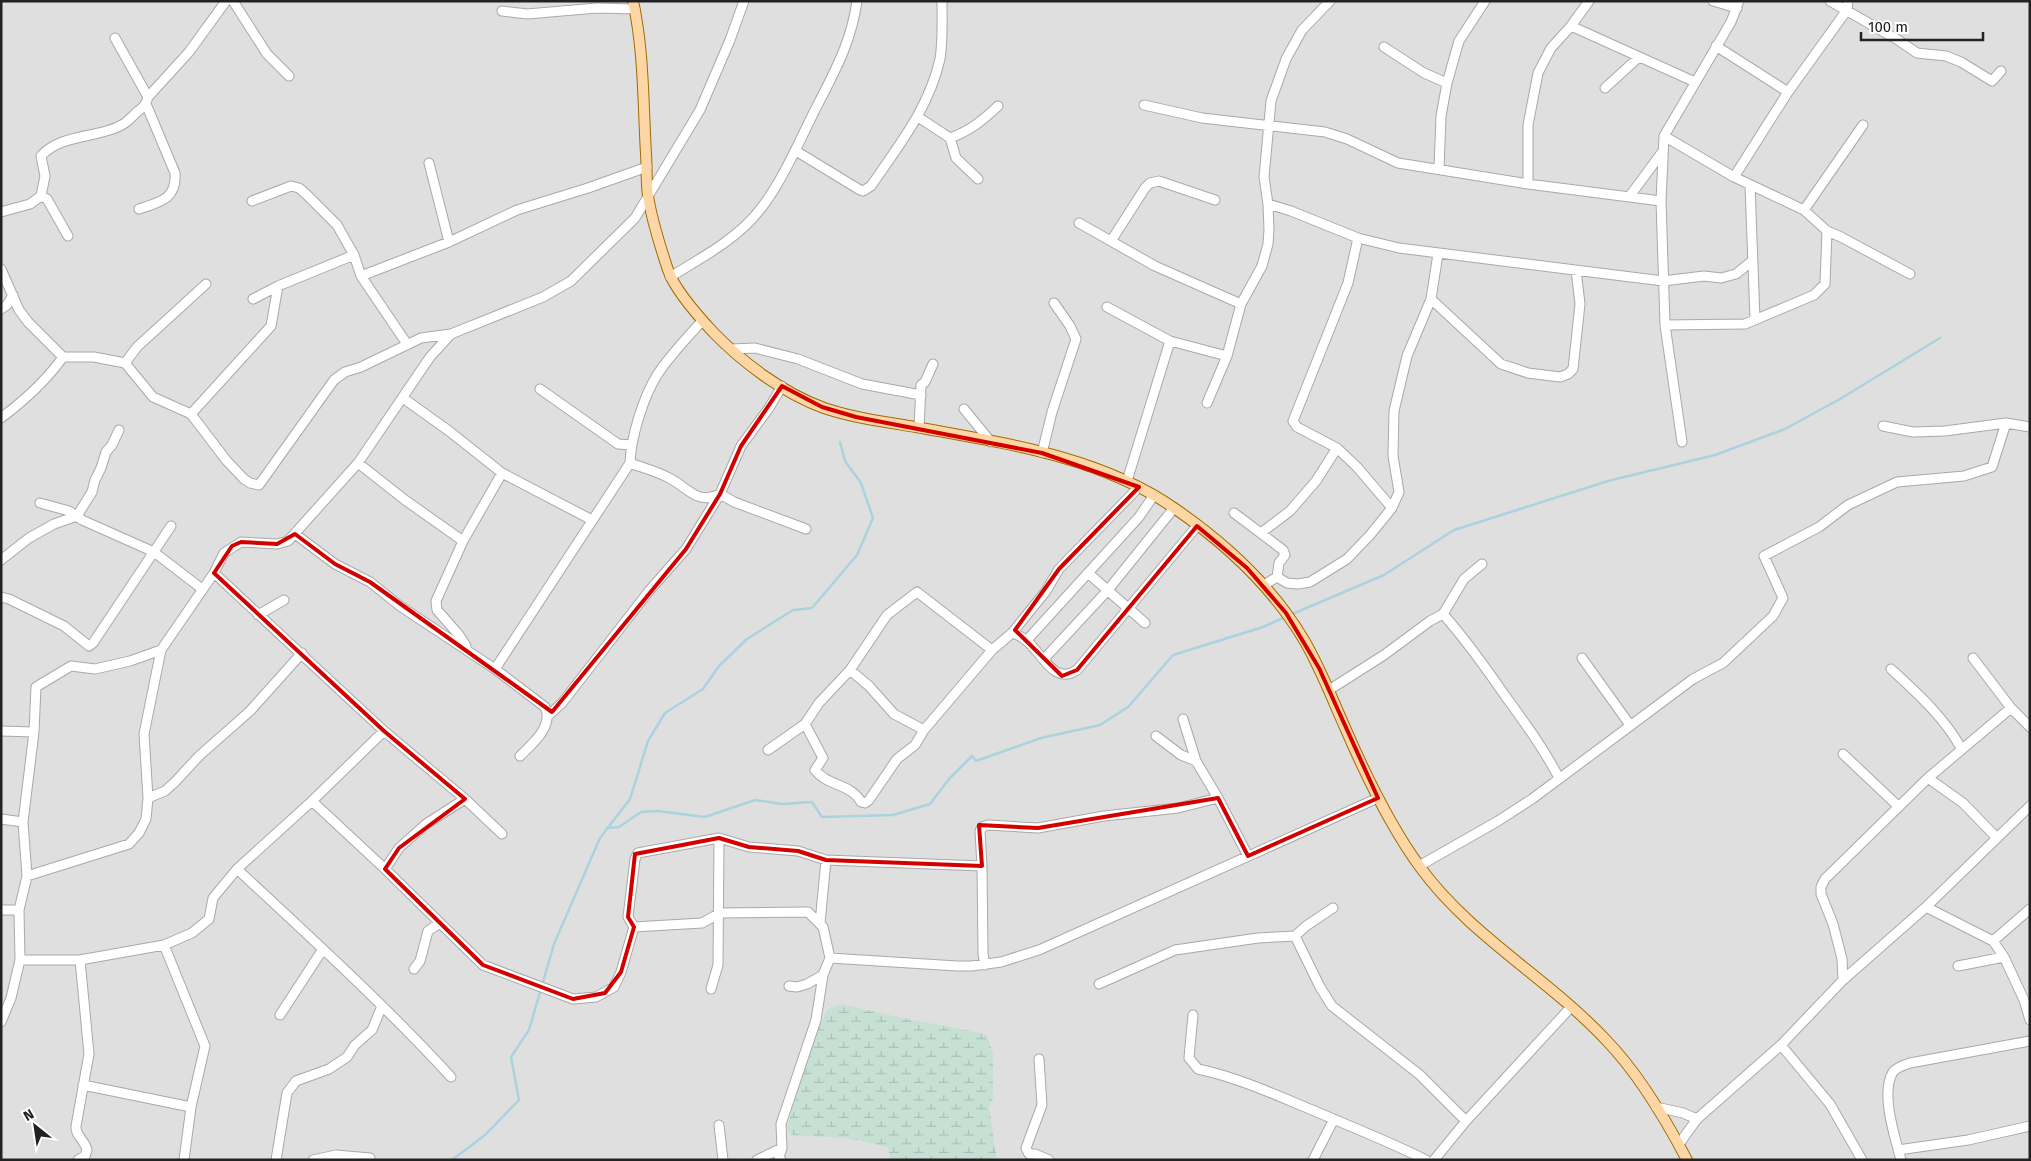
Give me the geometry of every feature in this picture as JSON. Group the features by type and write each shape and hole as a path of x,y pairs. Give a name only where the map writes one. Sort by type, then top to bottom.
{"main road":[{"path":"634,5 641,58 648,195 670,277 702,321 750,365 782,386 822,407 856,417 1042,453 1127,481 1174,508 1248,568 1264,584 1297,628 1319,668 1378,798 1419,866 1464,916 1571,1007 1607,1041 1656,1108 1687,1160"}],"street":[{"path":"1,212 30,204 41,196 45,176 42,156 47,150 57,144 94,135 124,123 189,52 226,1"},
{"path":"233,1 268,54 289,76"},
{"path":"1,269 18,310 63,357 94,357 125,363 152,397 191,414 226,460 244,479 259,485 334,380 345,372 361,367 421,338 450,334 544,298 571,280 594,260 634,218 700,110 730,40 744,1"},
{"path":"670,277 724,244 747,224 765,202 796,151 812,115 838,68 852,26 857,1"},
{"path":"796,151 863,191 871,186 918,117 929,95 940,57 942,1"},
{"path":"1208,403 1227,356 1241,304 1262,266 1269,230 1264,177 1271,101 1286,59 1302,30 1330,1"},
{"path":"1438,168 1441,116 1447,83 1459,41 1485,1"},
{"path":"1528,184 1528,125 1538,73 1551,48 1571,26 1589,1"},
{"path":"1682,442 1665,325 1661,201 1664,136 1734,16 1738,5 1713,1"},
{"path":"1830,1 1847,6 1917,53 1946,56 1961,62 1992,81 2001,71"},
{"path":"502,10 527,14 634,5"},
{"path":"1734,177 1788,92 1847,6"},
{"path":"1571,26 1695,82"},
{"path":"115,38 147,100 175,173 176,181 172,191 165,200 140,209"},
{"path":"1716,46 1788,92"},
{"path":"1384,48 1424,72 1447,83"},
{"path":"1605,88 1639,57"},
{"path":"1144,105 1202,118 1270,124 1325,132 1347,139 1398,163 1528,184 1661,201"},
{"path":"950,138 974,127 998,106"},
{"path":"918,117 950,138 956,158 978,179"},
{"path":"1804,210 1863,125"},
{"path":"1664,136 1750,186 1804,210 1827,231 1841,236 1910,274"},
{"path":"1629,197 1663,151"},
{"path":"429,163 449,242"},
{"path":"361,276 449,242 517,210 647,167"},
{"path":"1111,241 1145,188 1154,182 1159,181 1215,200"},
{"path":"252,201 291,186 299,188 308,194 337,225 354,255 361,276 407,344"},
{"path":"1750,186 1755,319"},
{"path":"41,196 48,198 68,236"},
{"path":"1268,204 1291,211 1358,238 1438,254 1663,281 1704,276 1721,278 1736,274 1752,261"},
{"path":"1079,223 1155,266 1241,304"},
{"path":"1665,325 1745,324 1814,295 1825,284 1827,231"},
{"path":"1358,238 1348,283 1294,416 1294,421 1297,427 1337,448 1357,467 1392,508"},
{"path":"1277,577 1287,583 1310,582 1347,559 1392,508 1399,492 1393,456 1394,411 1407,356 1431,299 1438,254"},
{"path":"253,299 278,286 354,255"},
{"path":"1431,299 1501,364 1528,373 1560,377 1568,374 1572,369 1580,304 1576,270"},
{"path":"125,363 137,347 206,284"},
{"path":"191,414 271,326 278,286"},
{"path":"1,310 13,295"},
{"path":"1042,453 1052,412 1076,339 1070,326 1054,303"},
{"path":"1107,307 1170,341 1227,356"},
{"path":"1,310 18,310"},
{"path":"495,669 630,464 631,445 641,412 656,376 702,321"},
{"path":"27,876 129,844 139,833 146,819 148,798 144,734 161,650 214,573 224,553 232,546 241,542 277,544 288,540 295,534 358,463 430,357 450,334"},
{"path":"1127,481 1170,341"},
{"path":"731,349 755,348 798,359 862,384 921,394"},
{"path":"1,418 33,393 63,357"},
{"path":"919,428 921,385 933,364"},
{"path":"520,756 536,740 547,724 549,715 562,703 649,591 686,549 720,494 741,446 769,408 782,386"},
{"path":"540,388 618,444 631,445"},
{"path":"403,398 449,431 502,474 592,520"},
{"path":"964,409 990,442"},
{"path":"1419,866 1498,821 1693,680 1723,663 1773,616 1783,598 1764,556 1819,527 1848,506 1897,482 1964,476 1992,467 2006,423"},
{"path":"1883,426 1913,432 1945,431 2006,423 2030,427"},
{"path":"1,560 29,538 54,524 77,516 92,492 106,452 112,445 119,430"},
{"path":"1262,533 1290,510 1316,481 1337,448"},
{"path":"358,463 405,500 463,540"},
{"path":"630,464 670,479 695,496 711,499 720,494"},
{"path":"469,651 437,610 436,606 463,540 502,474"},
{"path":"804,724 823,758 815,770 820,777 855,793 861,802 865,803 897,759 915,745 924,730 992,650 1012,633 1046,591 1059,569 1139,487"},
{"path":"720,494 734,502 806,529"},
{"path":"1027,640 1139,517 1154,495"},
{"path":"40,503 69,511 154,552 202,589"},
{"path":"1044,659 1108,590 1174,508"},
{"path":"1234,513 1282,550 1285,555 1279,563 1277,577"},
{"path":"1,597 9,599 64,626 89,646 93,643 171,526"},
{"path":"1012,633 1020,635 1027,640 1051,669 1062,676 1069,675 1077,670 1198,526"},
{"path":"295,534 335,564 370,582 400,606 495,669 545,707 549,715"},
{"path":"1328,690 1384,655 1430,621 1443,614 1464,579 1482,564"},
{"path":"214,573 384,731 465,799 502,834"},
{"path":"1088,573 1145,623"},
{"path":"1264,584 1277,577"},
{"path":"768,750 804,724 819,703 850,670 887,615 917,592 992,650"},
{"path":"258,615 284,600"},
{"path":"1443,614 1466,641 1519,715 1550,760 1559,778"},
{"path":"1,1022 10,998 20,960 19,910 27,876 23,822 34,732 34,696 36,687 71,666 95,669 130,661 161,650"},
{"path":"148,798 165,790 175,782 199,756 250,711 302,653"},
{"path":"1582,658 1630,725"},
{"path":"1973,658 2010,708 2030,727"},
{"path":"1891,669 1926,701 1952,731 1961,748"},
{"path":"850,670 869,686 894,714 924,730"},
{"path":"1843,980 1842,959 1833,924 1822,894 1825,879 1928,778 2010,708"},
{"path":"1184,719 1196,761 1218,798 1248,856"},
{"path":"1,731 34,732"},
{"path":"20,960 80,960 164,945 192,932 209,919 213,898 237,870 384,731"},
{"path":"1156,736 1181,755 1196,761"},
{"path":"1844,754 1899,807"},
{"path":"1928,778 1962,803 1996,837"},
{"path":"985,965 983,954 980,831 982,827 988,825 1038,828 1104,816 1178,808 1218,798"},
{"path":"830,958 957,966 985,965 1001,962 1039,950 1378,798"},
{"path":"385,868 399,848 426,824 465,799"},
{"path":"312,801 385,868 483,965 573,999 596,997 614,987 621,972 634,927 628,917 635,859 638,853 719,838 749,847 798,851 826,860 982,866"},
{"path":"1679,1144 1697,1119 1781,1045 1843,980 1926,907 2030,806"},
{"path":"1,820 23,822"},
{"path":"711,989 718,965 719,838"},
{"path":"820,923 826,860"},
{"path":"237,870 324,949 414,1037 451,1077"},
{"path":"1926,907 1993,941 2027,999 2030,1020"},
{"path":"1099,984 1175,950 1187,947 1258,938 1295,936 1306,926 1334,908"},
{"path":"1993,941 2030,909"},
{"path":"1,910 19,910"},
{"path":"634,927 702,923 718,914 808,912 823,927 830,958 823,975 816,1020 781,1124 782,1148 779,1157 781,1160"},
{"path":"414,969 420,961 428,931 440,923"},
{"path":"1295,936 1320,988 1332,1006 1420,1075 1466,1121"},
{"path":"164,945 205,1046 191,1107 184,1160"},
{"path":"280,1015 324,949"},
{"path":"1958,966 2004,957"},
{"path":"78,1160 85,1156 87,1150 86,1145 75,1130 89,1054 80,960"},
{"path":"789,986 797,987 807,984 823,975"},
{"path":"276,1160 287,1093 291,1086 296,1081 329,1069 348,1057 355,1045 372,1030 382,1006"},
{"path":"1434,1160 1466,1121 1571,1007"},
{"path":"1193,1015 1189,1058 1198,1070 1215,1073 1257,1087 1384,1139 1426,1160"},
{"path":"1900,1160 1888,1108 1889,1084 1893,1072 1901,1066 1910,1063 2030,1041"},
{"path":"1781,1045 1830,1104 1862,1160"},
{"path":"1038,1059 1042,1105 1026,1148 1029,1154 1035,1154 1049,1160"},
{"path":"83,1085 191,1107"},
{"path":"1656,1108 1683,1113 1697,1119"},
{"path":"1313,1160 1334,1119"},
{"path":"719,1125 723,1160"},
{"path":"1898,1150 1968,1140 2030,1126"},
{"path":"757,1160 782,1148"},
{"path":"314,1160 336,1155 370,1158"}],"highlighted area":[{"path":"782,386 822,407 856,417 1042,453 1139,487 1059,569 1015,630 1062,676 1077,670 1197,526 1247,568 1286,613 1319,668 1378,798 1248,856 1218,798 1038,828 979,825 982,866 826,860 798,851 749,847 719,838 635,854 628,917 634,927 621,972 605,993 573,999 483,965 385,869 399,848 465,799 384,731 214,573 232,546 241,542 277,544 295,534 335,564 370,582 552,712 686,549 720,494 741,446"}],"shaded area":[{"path":"1,1 2030,1 2030,1160 1,1160"}],"green space":[{"path":"841,1004 986,1034 993,1053 993,1098 989,1107 997,1160 890,1160 888,1147 846,1138 791,1135 787,1129 805,1059 827,1010"}],"waterway":[{"path":"1290,615 1384,575 1454,530 1608,481 1715,455 1785,429 1840,399 1940,338"},
{"path":"452,1160 485,1135 519,1100 511,1057 529,1030 554,944 600,838 630,799 648,741 665,713 703,689 719,666 747,639 793,610 812,608 857,555 873,518 861,483 845,461 840,442"},
{"path":"607,828 619,827 641,812 657,811 705,817 755,800 782,804 812,802 822,817 893,815 930,804 949,779 972,756 976,761 1041,738 1100,725 1128,707 1173,655 1263,627 1285,617"}]}
